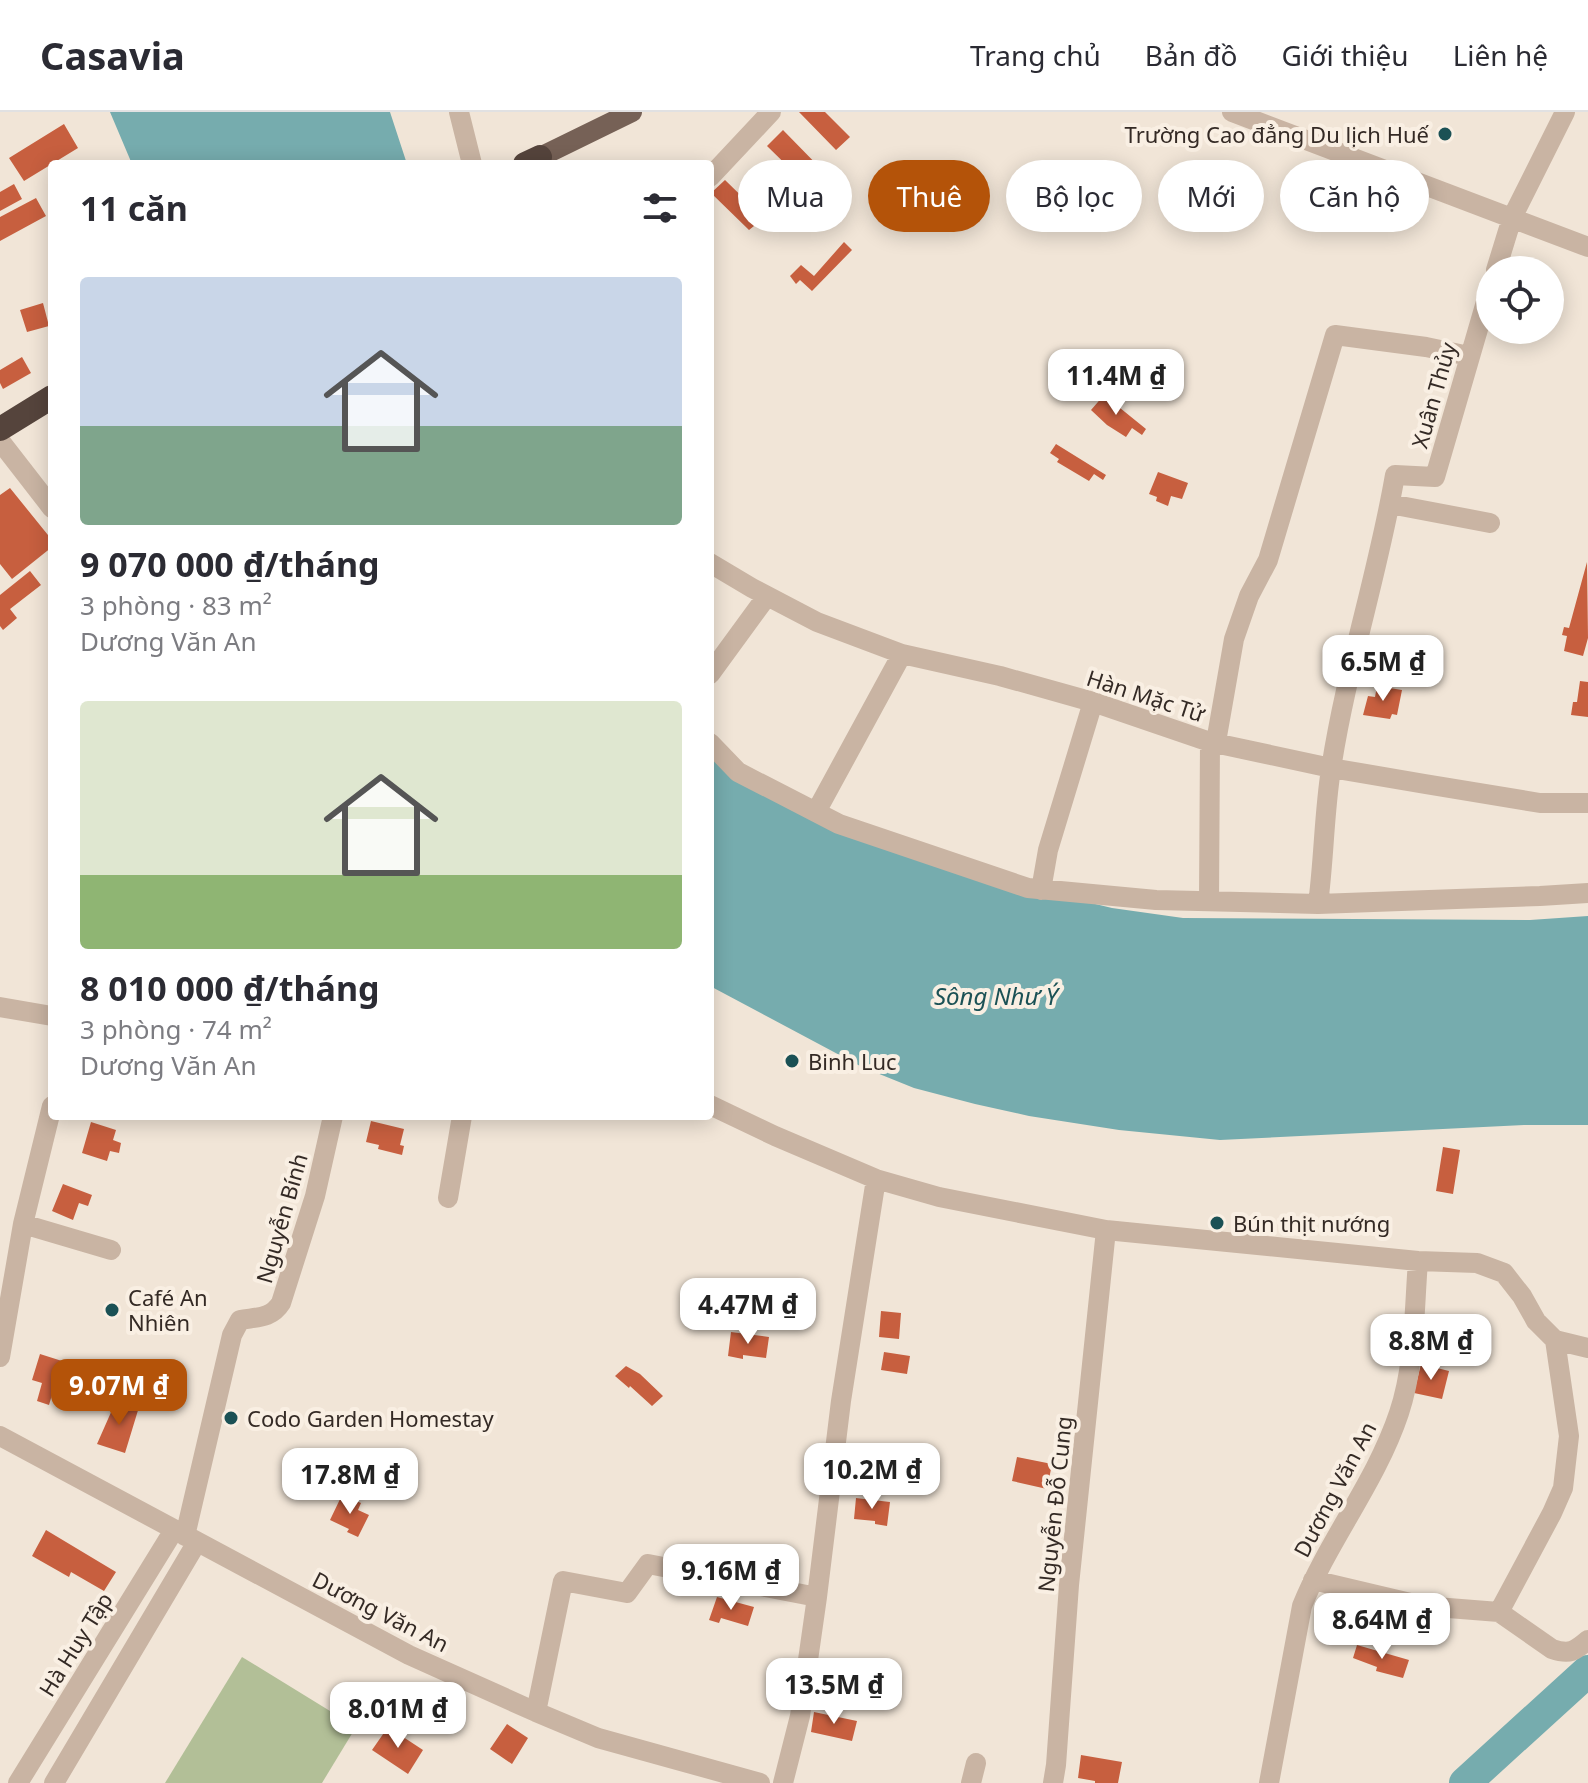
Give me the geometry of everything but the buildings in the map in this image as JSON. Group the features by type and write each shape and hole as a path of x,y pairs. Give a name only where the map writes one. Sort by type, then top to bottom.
{"highway":[{"path":"0,429 48,399"}],"main road":[{"path":"532,160 632,112"}],"street":[{"path":"459,112 471,160"},
{"path":"714,173 771,112"},
{"path":"1232,112 1264,118 1588,247"},
{"path":"1500,256 1512,218 1565,112"},
{"name":"Xuân Thủy","path":"1390,504 1395,475 1435,477 1476,333"},
{"path":"1209,901 1213,742 1234,639 1249,596 1268,560 1335,335 1469,356"},
{"path":"0,441 48,503"},
{"path":"1318,904 1331,768 1363,611 1390,504 1490,523"},
{"name":"Hàn Mặc Tử","path":"714,565 817,622 902,654 1000,676 1093,702 1213,742 1331,768 1540,803 1588,803"},
{"path":"714,669 767,596"},
{"path":"816,812 902,654"},
{"path":"1041,890 1048,850 1093,702"},
{"path":"714,747 738,772 839,824 1028,888 1156,900 1318,904 1588,893"},
{"path":"0,1007 48,1015"},
{"path":"714,1107 876,1179 939,1197 1106,1230 1418,1261 1477,1263 1504,1273 1536,1321 1555,1340 1588,1348"},
{"path":"0,1357 23,1224 49,1120"},
{"name":"Nguyễn Bính","path":"185,1536 232,1335 240,1320 264,1317 281,1303 315,1196 332,1120"},
{"path":"448,1198 461,1120"},
{"path":"783,1783 800,1716 841,1401 876,1179"},
{"path":"23,1224 111,1250"},
{"name":"Nguyễn Đỗ Cung","path":"1053,1783 1069,1585 1106,1230"},
{"name":"Dương Văn An","path":"1269,1783 1302,1606 1313,1580 1375,1470 1398,1415 1410,1374 1418,1261"},
{"path":"1499,1612 1563,1488 1569,1436 1555,1340"},
{"name":"Dương Văn An","path":"0,1436 409,1655 598,1738 760,1783"},
{"path":"54,1783 100,1705 185,1536"},
{"name":"Hà Huy Tập","path":"18,1783 75,1690 185,1536"},
{"path":"536,1712 563,1581 627,1593 648,1564 817,1597"},
{"path":"1313,1580 1423,1606 1499,1612 1552,1649 1560,1651 1574,1651 1588,1640"},
{"path":"75,1690 100,1705"}],"green space":[{"path":"242,1657 356,1727 322,1783 165,1783"}],"water":[{"path":"110,112 390,112 406,160 130,160"},
{"name":"Sông Như Ý","path":"714,747 759,784 1037,890 1112,908 1183,918 1530,920 1588,916 1588,1125 1524,1125 1220,1140 1119,1130 1029,1116 914,1088 862,1067 714,988"}],"waterway":[{"path":"1465,1783 1588,1671"}],"place":[{"name":"Trường Cao đẳng Du lịch Huế","path":"1445,134"},
{"name":"Binh Luc","path":"792,1061"},
{"name":"Bún thịt nướng","path":"1217,1223"},
{"name":"Café An Nhiên","path":"112,1310"},
{"name":"Codo Garden Homestay","path":"231,1418"}]}
